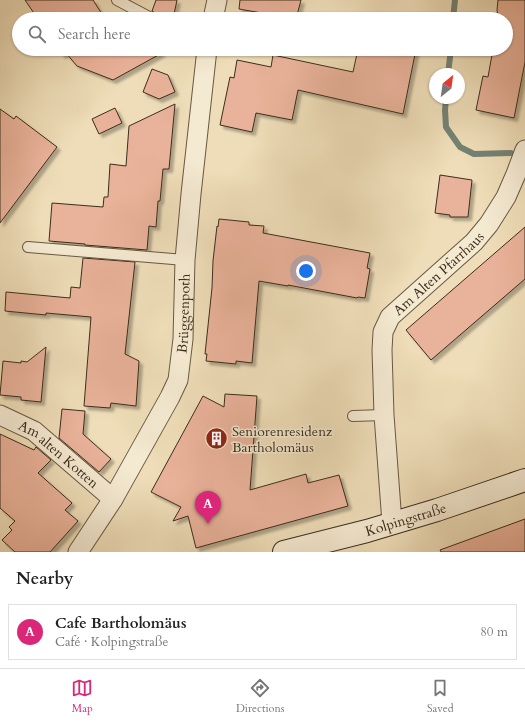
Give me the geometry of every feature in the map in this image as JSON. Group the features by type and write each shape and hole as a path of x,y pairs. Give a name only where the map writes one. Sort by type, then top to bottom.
{"main road":[{"name":"Kolpingstraße","path":"284,552 367,531 436,510 525,480"}],"street":[{"path":"214,12 217,0"},
{"name":"Brüggenpoth","path":"78,552 113,500 178,380 183,339 185,260 206,56"},
{"name":"Am Alten Pfarrhaus","path":"392,523 384,415 382,350 383,332 390,317 474,242 489,224 506,197 525,150"},
{"name":"Am alten Kotten","path":"0,415 34,431 113,500"}],"lane":[{"path":"117,0 140,12"},
{"path":"28,247 185,260"},
{"path":"353,416 384,415"}],"building":[{"path":"25,0 93,0 101,12 33,12"},
{"path":"156,0 177,0 174,12 152,11"},
{"path":"240,0 301,0 298,12 256,12 239,9"},
{"path":"498,0 525,0 525,62 514,118 476,110 483,76 488,77 492,56 513,56 513,12 497,12"},
{"path":"69,56 157,56 113,80 77,66"},
{"path":"273,56 278,56 353,72 356,56 415,56 403,114 298,90 292,120 256,113 252,132 220,125 230,77 234,78 237,60 271,67"},
{"path":"152,69 168,75 175,92 159,99 143,92"},
{"path":"175,104 169,169 163,169 156,227 149,226 147,250 49,241 52,203 103,207 104,197 108,197 110,164 126,166 129,126"},
{"path":"115,108 122,123 99,134 92,119"},
{"path":"0,109 14,119 16,116 57,147 0,223"},
{"path":"440,175 472,180 468,217 450,217 450,215 435,213"},
{"path":"219,219 249,222 249,225 264,226 263,233 370,253 367,268 370,269 365,298 357,298 259,281 252,363 236,361 236,364 206,361 207,354 205,354 212,288 213,261"},
{"path":"525,227 525,279 431,360 406,330"},
{"path":"83,258 135,262 125,354 139,361 136,406 111,403 110,408 84,406 91,317 5,311 6,292 70,298 71,287 80,288"},
{"path":"46,347 41,402 21,400 21,397 0,395 3,361 21,363 21,361 27,362"},
{"name":"Seniorenresidenz Bartholomäus","path":"225,394 257,396 250,490 306,474 308,483 339,475 348,506 196,548 188,516 173,521 181,507 151,492 203,396 224,407"},
{"path":"62,409 85,411 83,434 111,459 99,472 59,438"},
{"path":"0,434 34,450 36,447 51,460 38,473 72,503 65,510 78,521 50,552 15,552 2,540 12,530 9,527 15,521 0,508"},
{"path":"525,519 525,552 441,552 440,550"}],"waterway":[{"path":"454,12 455,0"},
{"path":"449,68 450,56"},
{"path":"446,104 446,127 460,147 474,154 511,153"}],"place":[{"name":"Seniorenresidenz Bartholomäus","path":"217,439"},
{"name":"Cafe Bartholomäus","path":"208,524"}]}
